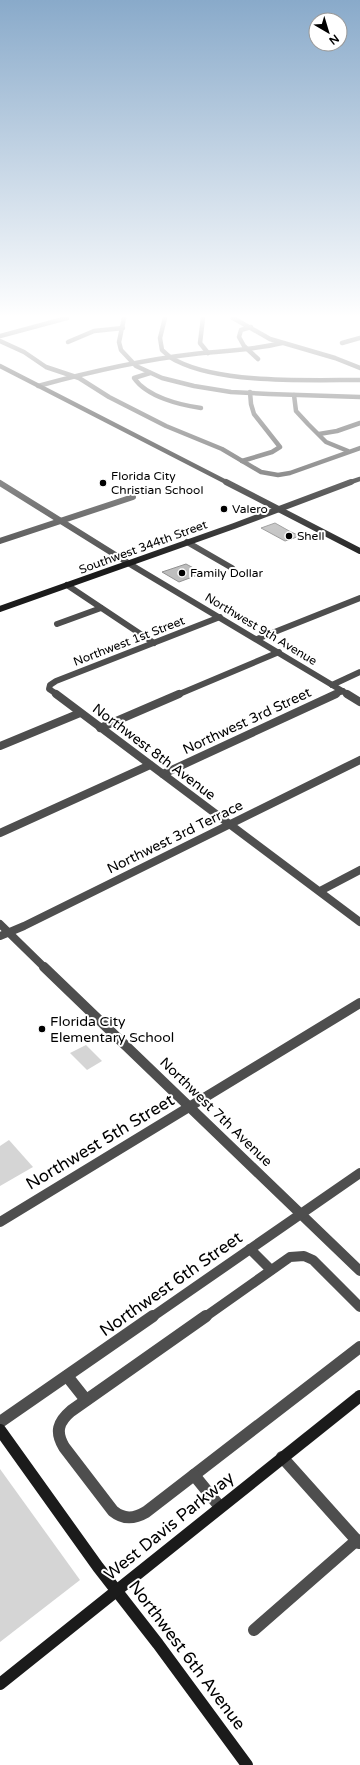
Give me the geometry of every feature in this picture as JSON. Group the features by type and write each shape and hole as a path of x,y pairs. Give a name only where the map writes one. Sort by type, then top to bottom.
{"street":[{"path":"66,400 360,551"},
{"path":"116,400 173,429 207,442 261,472 278,475 290,473 348,451 360,448"},
{"path":"170,400 182,406 201,408"},
{"path":"242,461 280,448 278,442 261,425 252,412 251,400"},
{"path":"295,400 296,411 326,442 348,451"},
{"path":"319,434 337,431 360,423"},
{"name":"Southwest 344th Street","path":"0,609 360,479"},
{"name":"Northwest 9th Avenue","path":"2,486 62,520 129,563 360,702"},
{"path":"0,541 133,497"},
{"path":"187,542 232,568"},
{"path":"66,586 154,643"},
{"path":"257,639 360,598"},
{"path":"57,624 101,608"},
{"name":"Northwest 1st Street","path":"49,688 56,682 220,617"},
{"path":"100,728 279,652"},
{"path":"332,685 360,672"},
{"name":"Northwest 8th Avenue","path":"49,688 51,692 360,922"},
{"name":"Northwest 3rd Street","path":"163,774 343,692"},
{"path":"0,746 80,713"},
{"name":"Northwest 3rd Terrace","path":"4,934 230,825 360,760"},
{"path":"0,833 150,765"},
{"path":"320,892 360,870"},
{"name":"Northwest 7th Avenue","path":"0,924 4,934 190,1107 360,1271"},
{"name":"Northwest 5th Street","path":"0,1222 360,1002"},
{"name":"Northwest 6th Street","path":"0,1422 360,1173"},
{"path":"250,1249 271,1270"},
{"path":"360,1307 309,1257 299,1255 290,1257 86,1400 60,1421 57,1432 58,1437 64,1447 116,1514 128,1518 141,1515 360,1347"},
{"path":"67,1376 86,1400"},
{"name":"West Davis Parkway","path":"0,1684 360,1396"},
{"name":"Northwest 6th Avenue","path":"0,1430 116,1590 247,1765"},
{"path":"254,1630 358,1542 282,1457"},
{"path":"194,1475 220,1508"}],"shaded area":[{"path":"86,1045 102,1061 87,1070 70,1053"},
{"path":"9,1140 33,1167 0,1186 0,1146"},
{"path":"0,1469 80,1580 0,1642"}],"building":[{"path":"275,523 300,536 285,541 261,528"},
{"name":"Family Dollar","path":"186,564 203,573 179,582 162,572"}],"place":[{"name":"Florida City Christian School","path":"103,483"},
{"name":"Valero","path":"224,509"},
{"name":"Shell","path":"289,536"},
{"name":"Family Dollar","path":"182,573"},
{"name":"Florida City Elementary School","path":"42,1029"}]}
